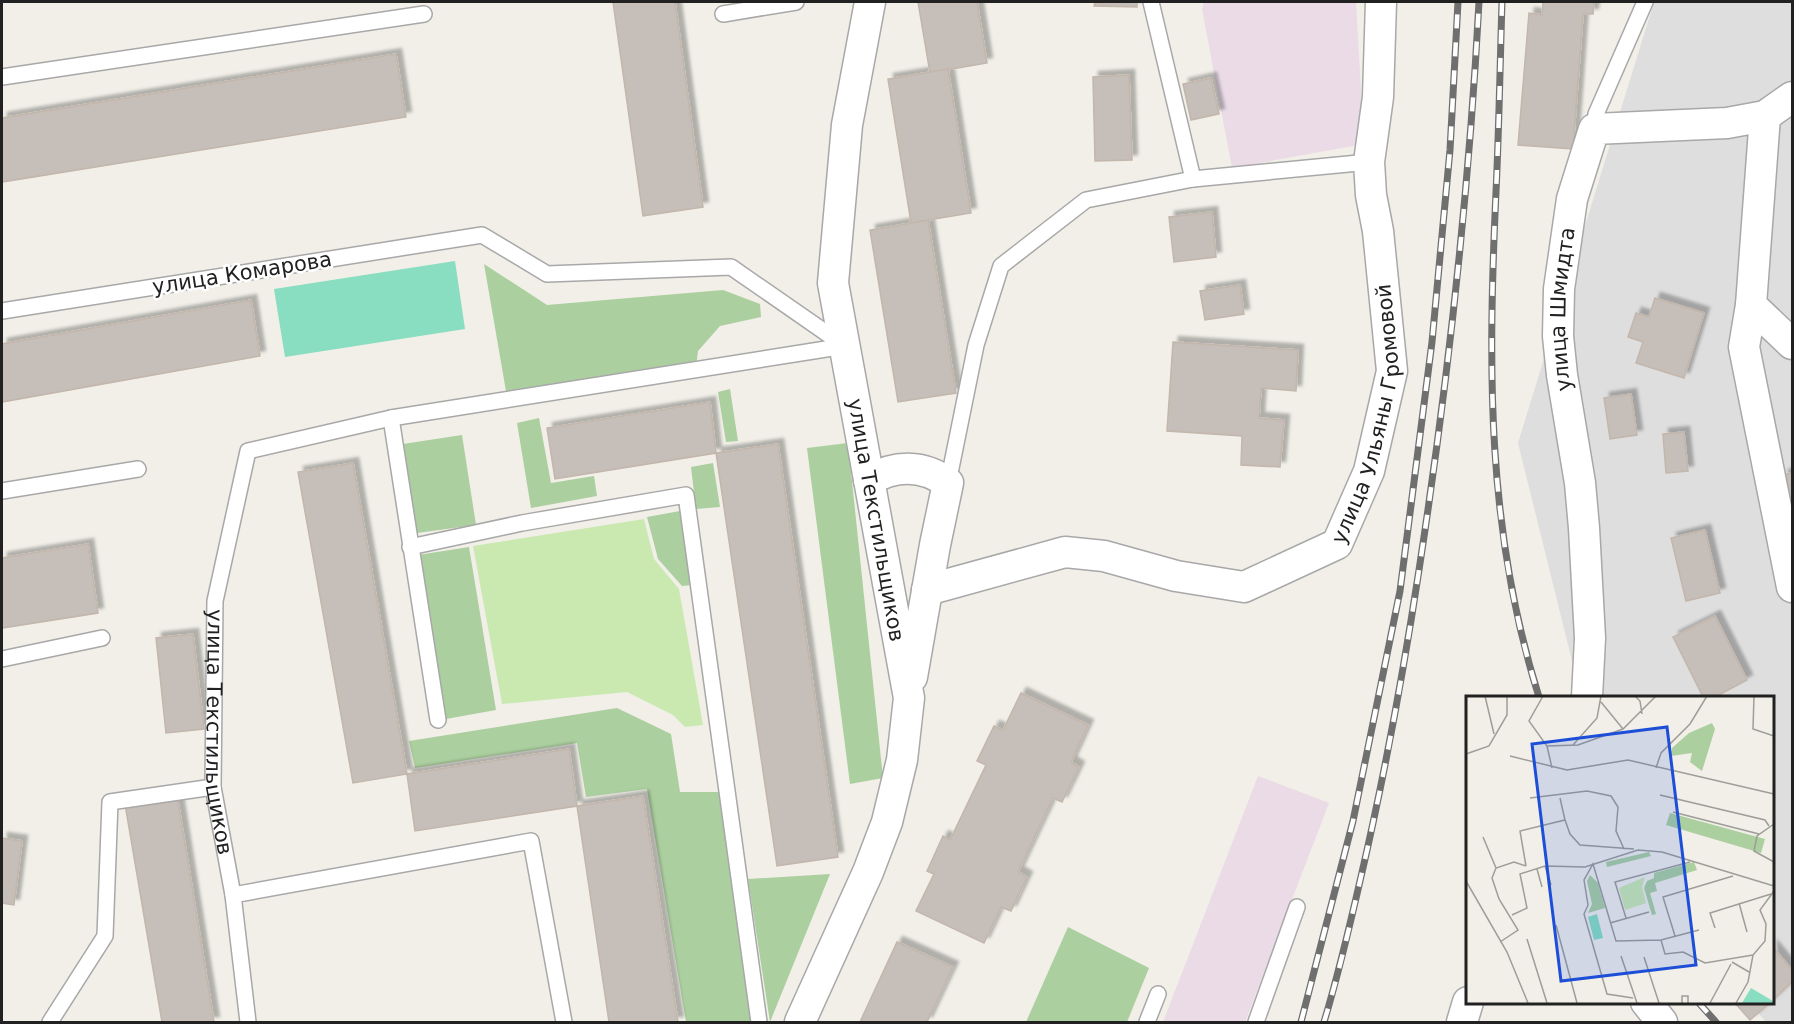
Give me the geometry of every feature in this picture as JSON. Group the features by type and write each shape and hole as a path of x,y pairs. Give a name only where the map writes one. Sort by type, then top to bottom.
{"street":[{"name":"улица Текстильщиков","path":"800,1023 868,872 887,822 902,760 909,698 833,283 847,125 870,2"},
{"name":"улица Ульяны Громовой","path":"927,590 1065,552 1104,556 1176,576 1244,586 1337,544 1369,471 1392,371 1369,162 1378,97 1381,2"},
{"path":"1594,129 1726,123 1764,116 1792,97"},
{"path":"1764,116 1751,305 1744,347 1792,587"},
{"name":"улица Шмидта","path":"1587,696 1590,638 1582,505 1558,336 1559,289 1572,199 1594,129"},
{"path":"1751,305 1792,344"},
{"path":"869,480 885,472 910,468 929,472 948,483 909,698"},
{"path":"1462,1023 1468,1003"},
{"path":"1647,1003 1662,1023"}],"lane":[{"path":"723,14 796,2"},
{"path":"1151,2 1193,179"},
{"path":"1594,129 1596,114 1645,2"},
{"path":"2,77 424,14"},
{"path":"948,483 976,345 1000,266 1086,200 1193,179 1369,162"},
{"name":"улица Комарова","path":"2,311 482,235 547,274 731,267 845,346"},
{"path":"438,720 391,418 845,346"},
{"name":"улица Текстильщиков","path":"248,1023 233,895 213,787 215,601 248,451 391,418"},
{"path":"2,491 138,469"},
{"path":"411,547 522,524 686,495 759,1023"},
{"path":"2,659 102,638"},
{"path":"50,1023 105,936 110,802 213,787"},
{"path":"233,895 531,841 564,1023"},
{"path":"1256,1023 1297,907"},
{"path":"1147,1023 1158,994"}],"shaded area":[{"path":"1204,2 1356,2 1364,144 1232,168 1202,9"},
{"path":"1654,2 1792,2 1792,1022 1766,1022 1750,1003 1773,1003 1773,696 1581,696 1518,443"},
{"path":"1258,776 1329,803 1245,1022 1163,1022"}],"green space":[{"path":"455,261 465,329 285,357 274,289"},
{"path":"484,264 547,305 723,290 760,304 761,317 720,326 698,351 696,367 507,397"},
{"path":"730,389 738,441 726,442 718,392"},
{"path":"539,418 551,483 594,476 597,496 531,508 517,423"},
{"path":"462,435 476,525 417,533 403,444"},
{"path":"848,443 883,778 850,784 807,448"},
{"path":"713,463 720,507 696,509 691,467"},
{"path":"680,511 691,585 682,586 658,559 647,517"},
{"path":"644,519 654,559 679,589 703,725 685,727 673,715 627,692 502,704 473,546"},
{"path":"469,547 496,710 446,719 418,555"},
{"path":"617,708 671,734 680,792 722,792 753,1022 686,1022 647,789 586,797 577,743 415,768 409,741"},
{"path":"830,874 770,1022 748,879"},
{"path":"1068,927 1149,968 1127,1022 1026,1022"}],"building":[{"path":"613,2 675,2 703,207 643,216"},
{"path":"918,2 977,2 987,63 930,73"},
{"path":"1095,2 1137,2 1137,7 1094,6"},
{"path":"1543,2 1594,2 1593,14 1583,14 1573,149 1518,145 1529,13 1542,15"},
{"path":"396,54 406,117 2,182 2,118"},
{"path":"948,69 971,213 911,223 888,79"},
{"path":"1129,75 1132,160 1095,161 1093,77"},
{"path":"1211,78 1219,114 1191,120 1183,84"},
{"path":"1212,212 1216,257 1174,262 1169,217"},
{"path":"928,220 956,393 898,402 870,230"},
{"path":"1240,285 1244,314 1205,320 1200,291"},
{"path":"1655,298 1704,313 1684,378 1636,363 1643,342 1628,337 1636,313 1649,317"},
{"path":"251,300 260,356 2,402 2,344"},
{"path":"1173,342 1298,350 1296,391 1261,388 1259,418 1284,420 1280,467 1241,465 1242,436 1167,431"},
{"path":"1631,394 1637,435 1610,439 1604,398"},
{"path":"710,402 716,453 555,479 547,428"},
{"path":"1684,432 1688,471 1666,473 1663,434"},
{"path":"778,444 838,857 777,866 716,453"},
{"path":"353,463 407,774 353,783 298,472"},
{"path":"1792,473 1792,515 1783,475"},
{"path":"1705,530 1720,593 1686,601 1671,538"},
{"path":"88,544 98,613 2,628 2,558"},
{"path":"1715,616 1747,680 1717,696 1702,696 1673,637"},
{"path":"193,634 204,729 166,733 156,638"},
{"path":"1021,693 1088,725 1071,762 1079,767 1062,802 1053,798 1018,872 1027,877 1011,911 1001,907 984,943 916,911 934,874 927,871 943,836 950,840 986,765 977,761 994,726 1003,730"},
{"path":"569,749 577,806 415,831 407,774"},
{"path":"177,795 214,1022 162,1022 125,804"},
{"path":"643,796 678,1022 609,1022 577,806"},
{"path":"2,838 22,841 14,905 2,903"},
{"path":"897,942 953,967 927,1022 860,1022"},
{"path":"1773,947 1792,970 1792,982 1773,1000"},
{"path":"1735,1003 1770,1003 1750,1020"}],"railway":[{"path":"1301,1022 1353,821 1400,591 1432,342 1450,150 1458,2"},
{"path":"1324,1022 1377,804 1400,687 1419,570 1456,286 1479,2"},
{"path":"1502,2 1492,320 1495,447 1500,509 1509,572 1522,634 1539,696"},
{"path":"1699,1003 1716,1022"}]}
